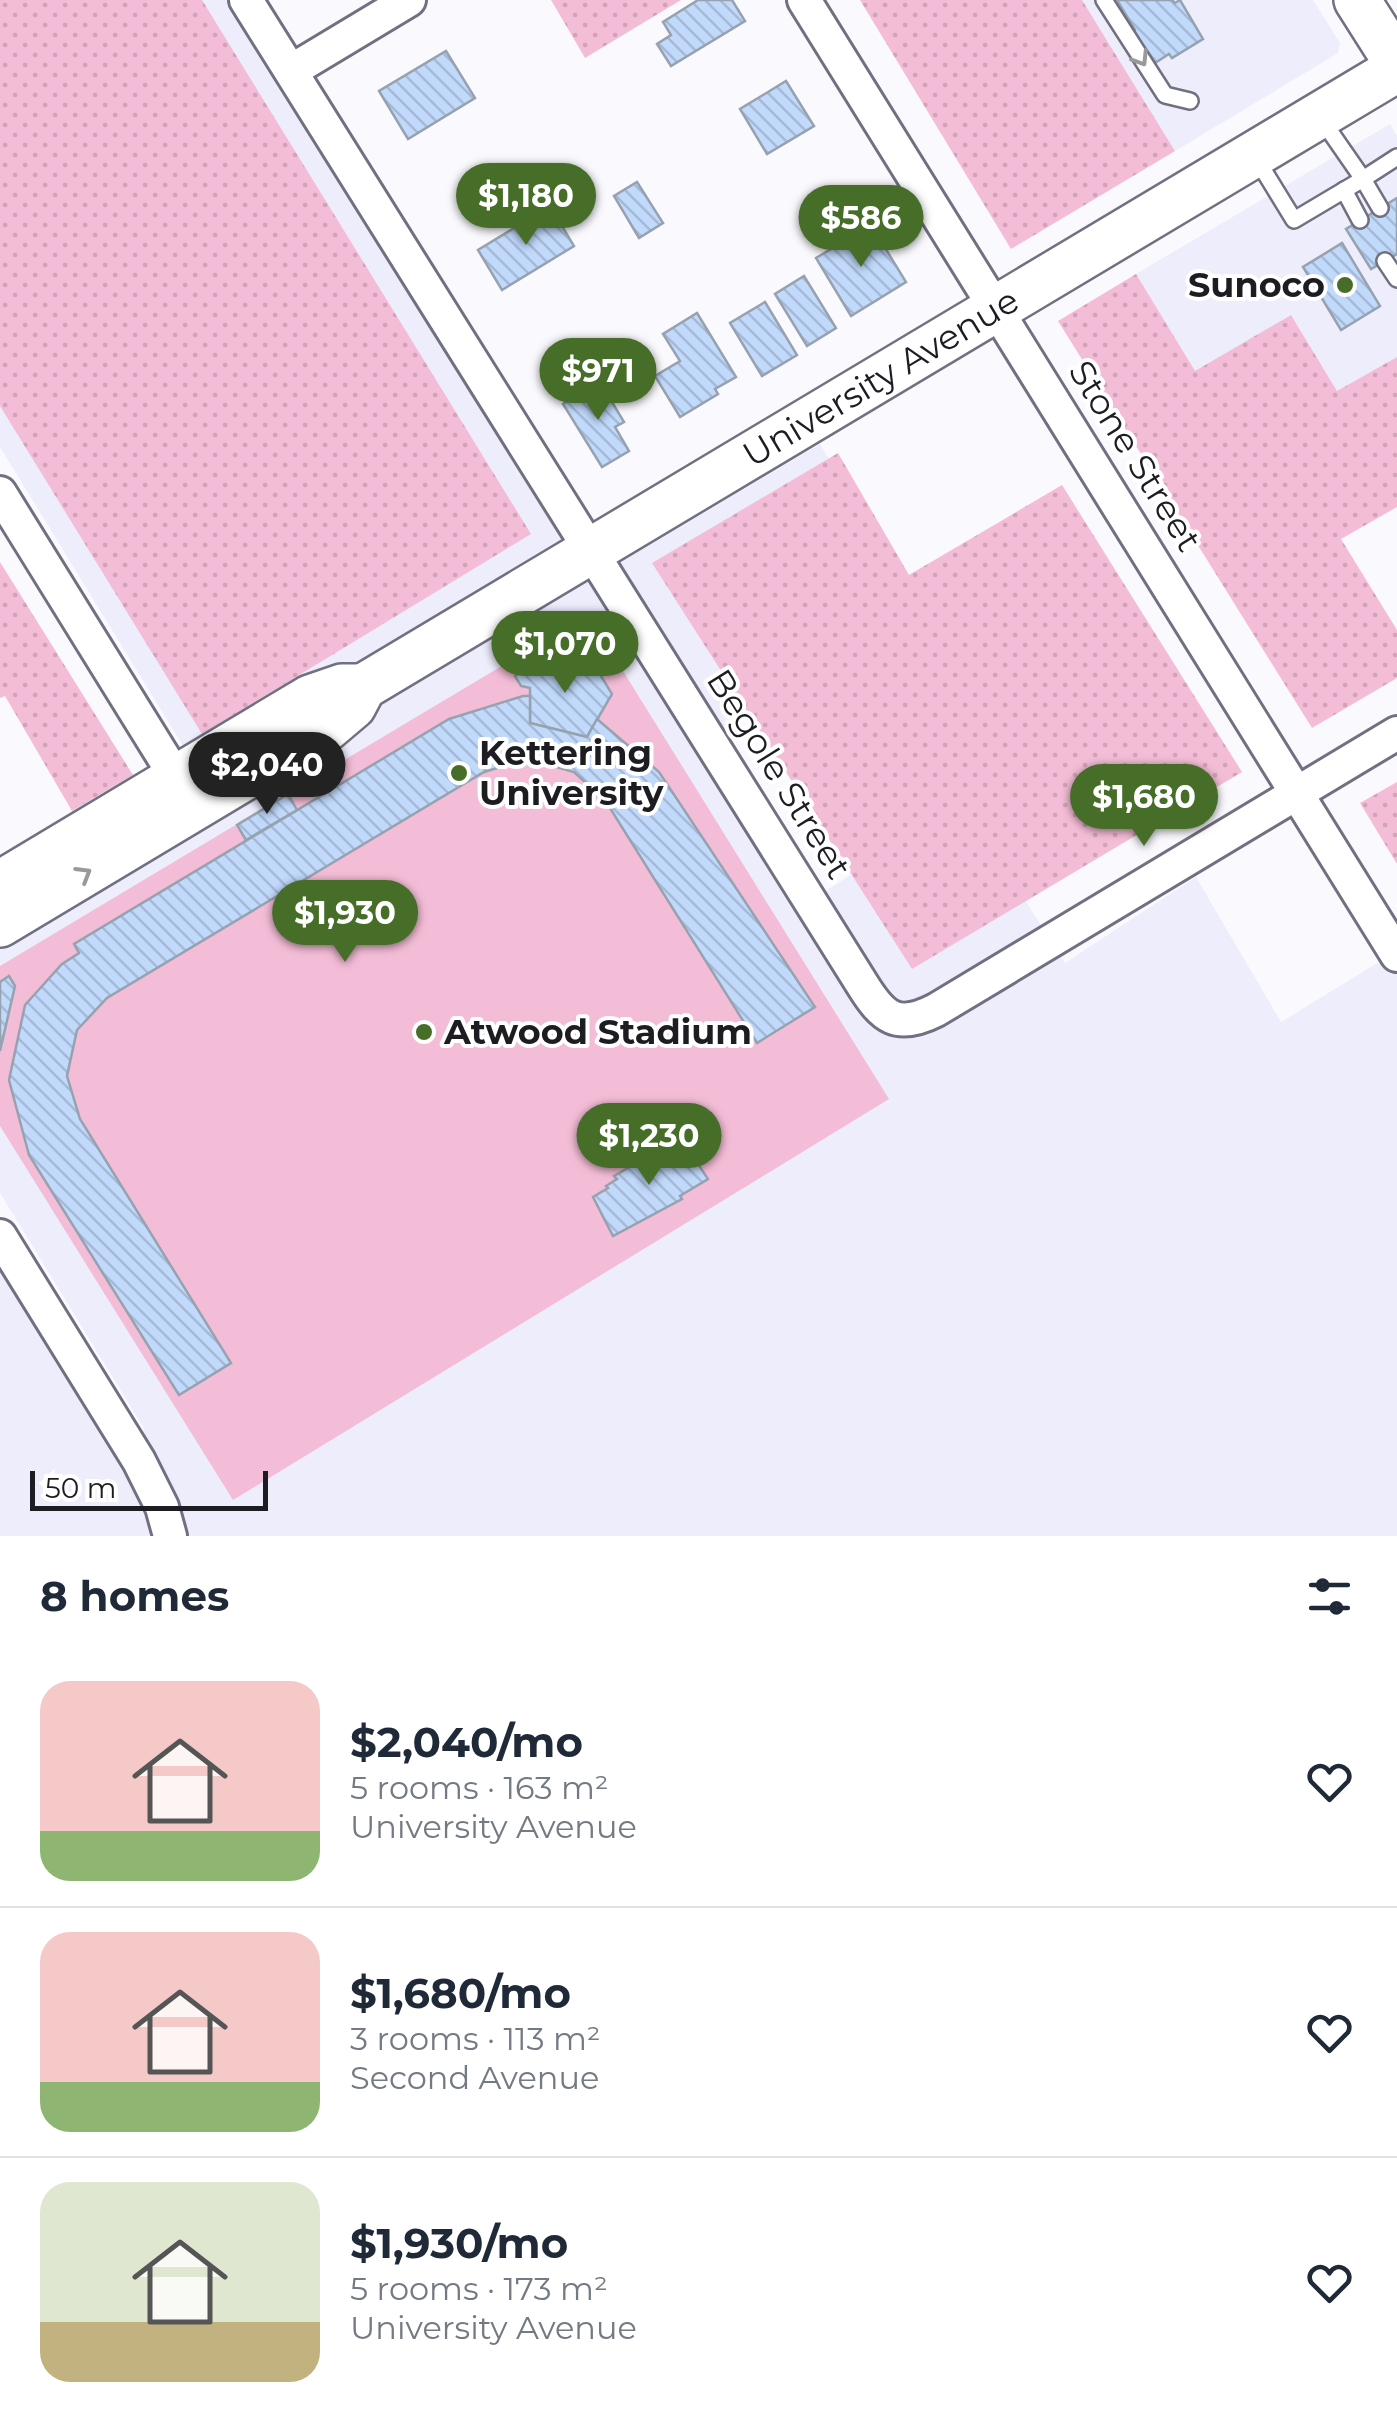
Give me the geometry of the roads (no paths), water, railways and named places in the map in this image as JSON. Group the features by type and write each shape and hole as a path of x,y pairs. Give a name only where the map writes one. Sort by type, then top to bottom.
{"street":[{"name":"Begole Street","path":"246,0 869,996 885,1014 902,1020 920,1018 1297,794"},
{"path":"291,71 408,0"},
{"name":"Stone Street","path":"804,0 1397,955"},
{"path":"1356,0 1397,66"},
{"name":"University Avenue","path":"0,884 338,721 364,687 1397,66"},
{"path":"0,493 186,793"},
{"path":"1297,794 1397,733"},
{"name":"University Avenue","path":"0,924 186,793"},
{"path":"0,1236 138,1461 162,1507 170,1536"}],"lane":[{"path":"1104,0 1165,95 1190,101"},
{"path":"1319,116 1380,208"},
{"path":"1254,155 1294,220 1397,157"},
{"path":"1344,190 1360,220"},
{"path":"1385,261 1397,279"}],"place":[{"name":"Sunoco","path":"1345,285"},
{"name":"Kettering University","path":"459,773"},
{"name":"Atwood Stadium","path":"424,1032"}]}
